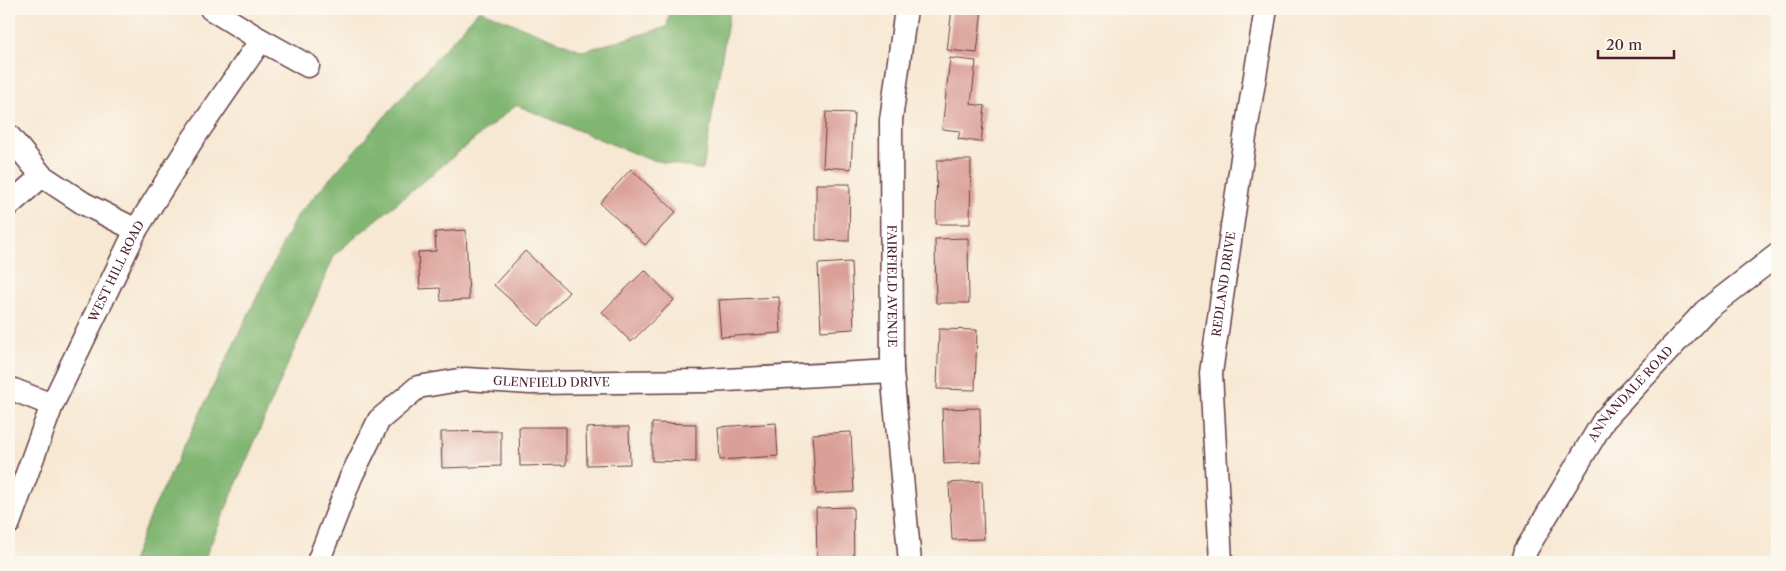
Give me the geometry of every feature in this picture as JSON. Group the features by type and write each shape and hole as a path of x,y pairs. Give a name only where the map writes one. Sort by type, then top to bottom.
{"street":[{"path":"211,9 308,66"},
{"name":"FAIRFIELD AVENUE","path":"906,9 891,120 892,371 910,562"},
{"name":"REDLAND DRIVE","path":"1221,562 1211,373 1245,137 1266,9"},
{"name":"WEST HILL ROAD","path":"9,523 52,405 136,230 192,142 261,40"},
{"path":"9,136 42,176 83,203 136,230"},
{"path":"9,205 42,176"},
{"name":"ANNANDALE ROAD","path":"1523,562 1526,550 1604,420 1705,311 1777,255"},
{"name":"GLENFIELD DRIVE","path":"318,562 352,477 379,420 418,387 466,378 531,383 717,381 892,371"},
{"path":"9,388 52,405"}],"green space":[{"path":"670,9 730,9 703,170 648,159 516,105 335,254 203,562 132,562 148,520 296,217 479,10 583,51 667,27"}],"building":[{"path":"952,9 982,9 977,53 947,50"},
{"path":"950,58 976,61 971,104 985,106 981,142 958,139 960,131 942,129"},
{"path":"826,112 854,113 851,169 823,167"},
{"path":"937,160 971,160 970,224 936,224"},
{"path":"631,169 676,212 645,245 600,203"},
{"path":"816,184 850,184 849,241 816,240"},
{"path":"466,230 469,300 441,301 440,288 420,289 418,252 436,251 435,232"},
{"path":"968,238 969,303 936,303 935,239"},
{"path":"525,251 569,292 539,326 494,285"},
{"path":"851,262 854,329 821,331 818,264"},
{"path":"645,270 674,300 631,342 602,312"},
{"path":"779,297 781,333 721,337 718,300"},
{"path":"939,329 977,330 975,390 937,389"},
{"path":"980,408 981,462 944,464 942,409"},
{"path":"652,423 696,424 696,462 652,461"},
{"path":"776,423 778,456 720,460 718,427"},
{"path":"519,427 566,427 566,465 520,466"},
{"path":"629,427 630,464 587,465 586,428"},
{"path":"501,431 501,466 442,468 441,432"},
{"path":"851,432 854,492 816,494 812,434"},
{"path":"982,481 984,539 952,540 949,483"},
{"path":"853,507 854,562 817,562 816,508"}]}
